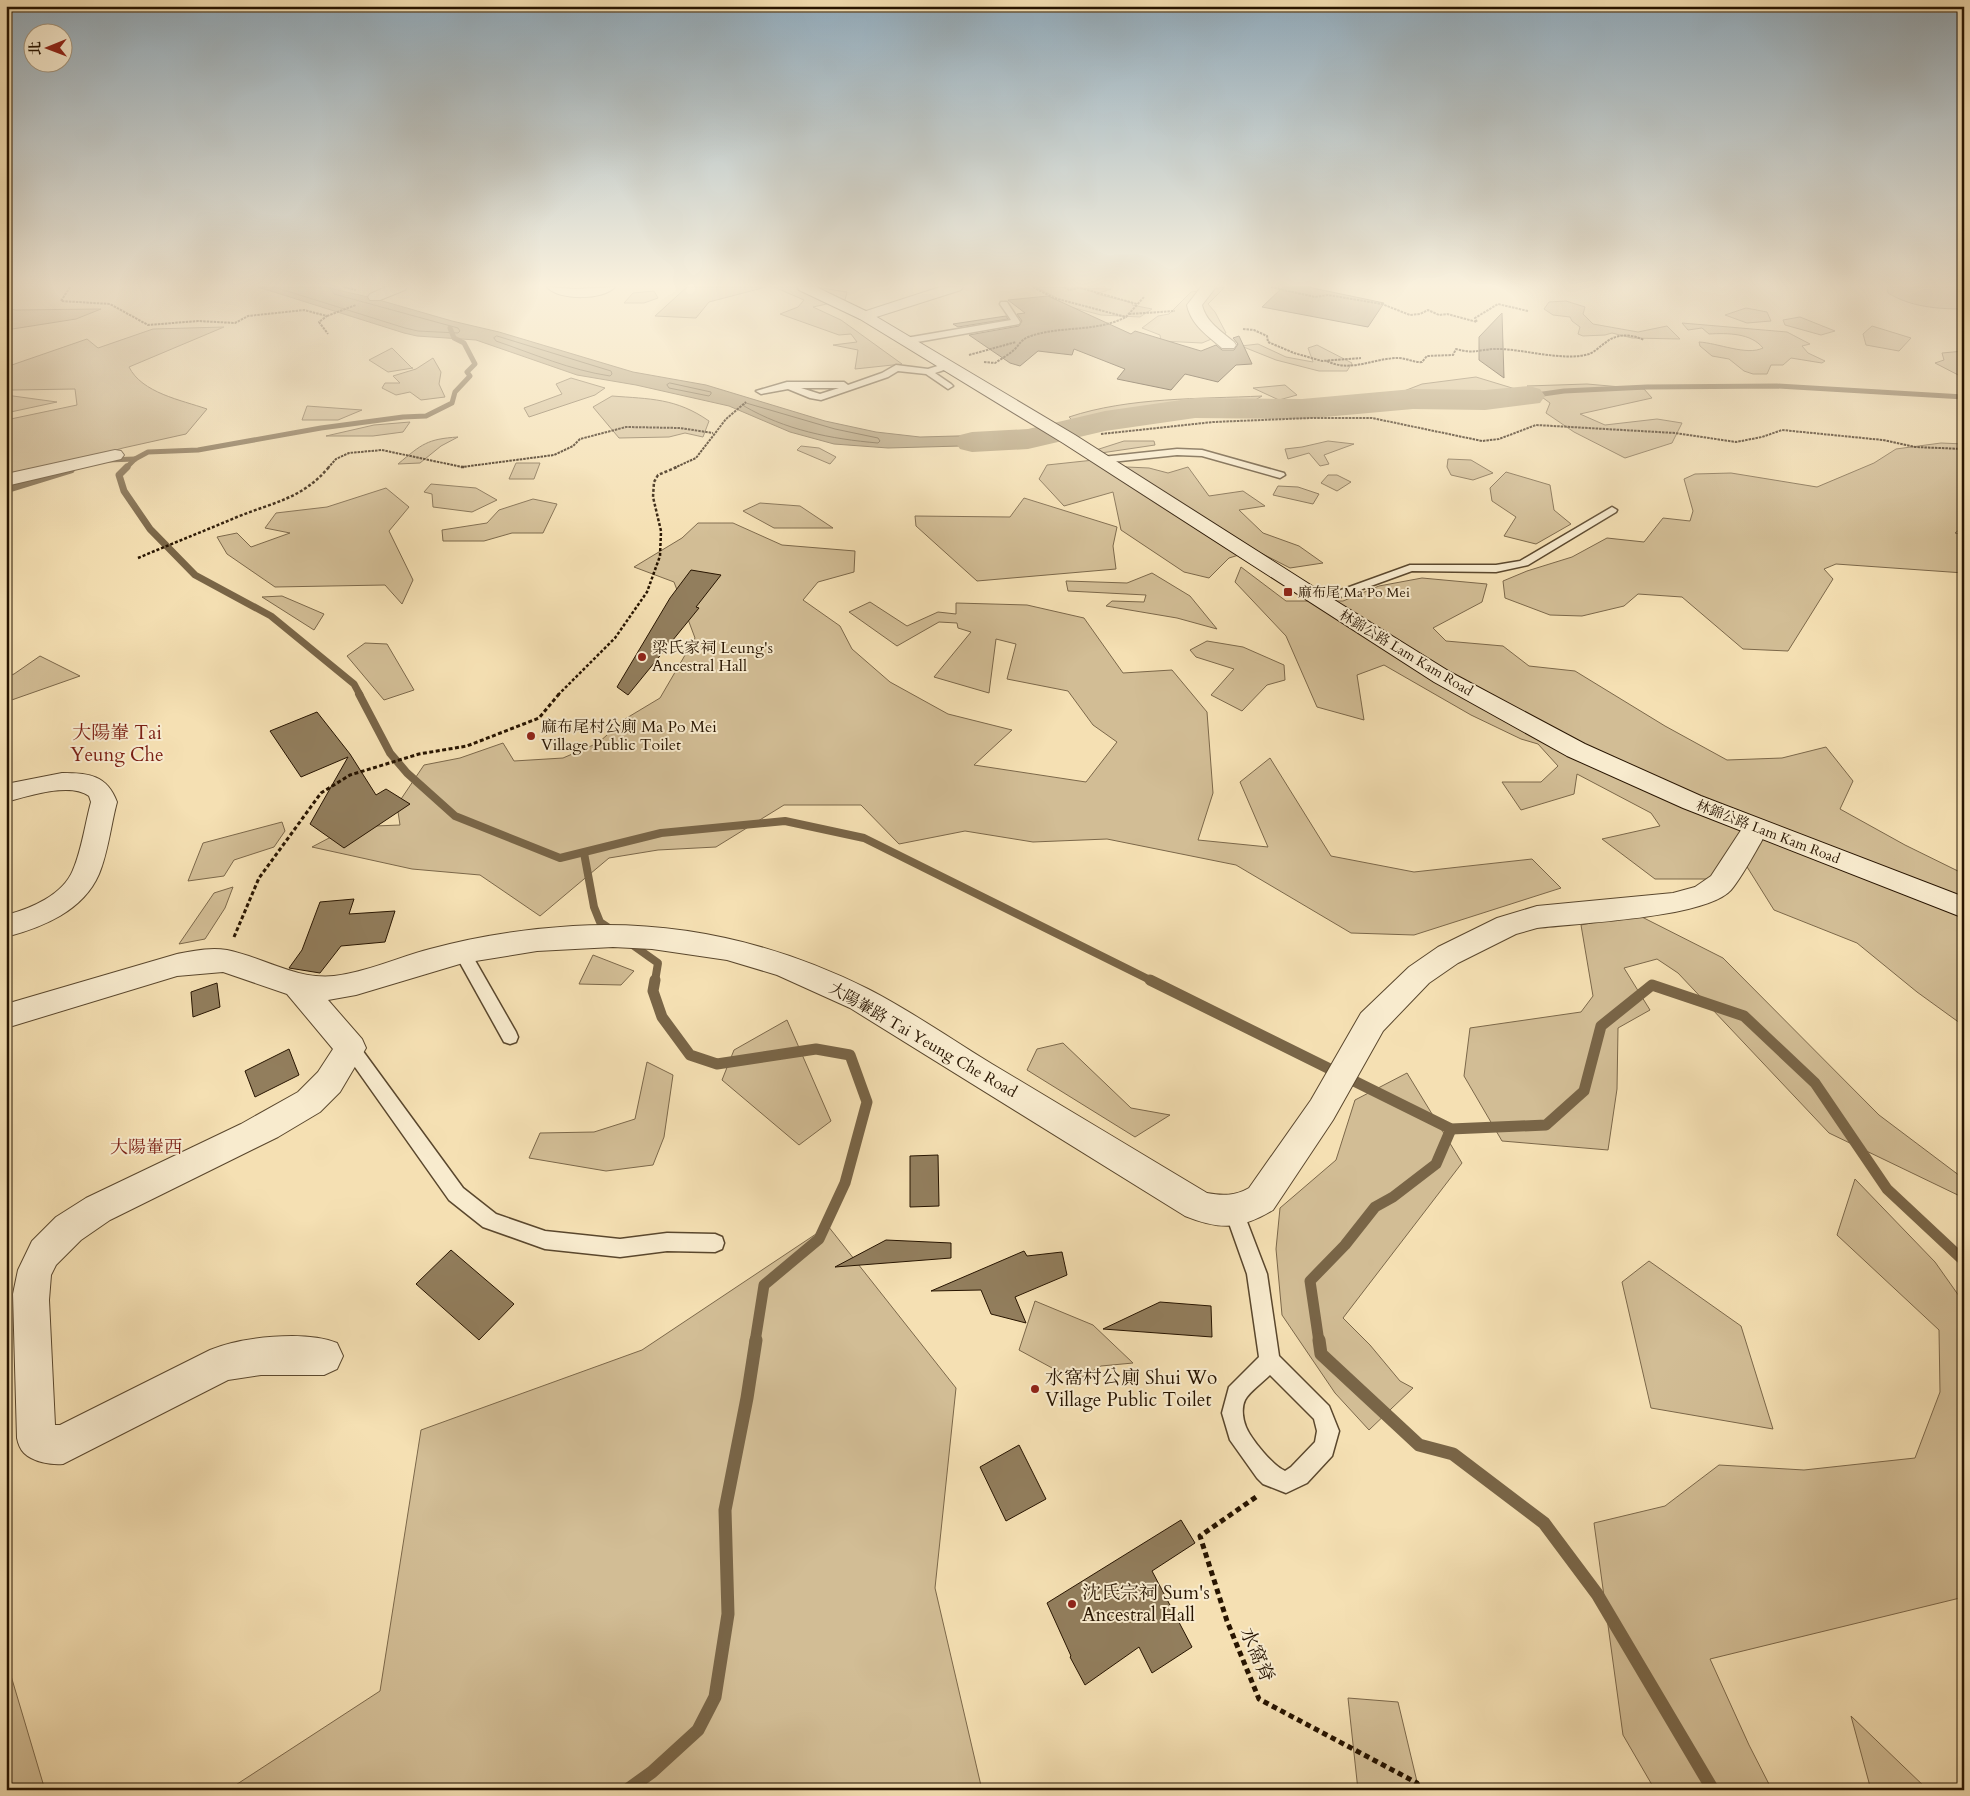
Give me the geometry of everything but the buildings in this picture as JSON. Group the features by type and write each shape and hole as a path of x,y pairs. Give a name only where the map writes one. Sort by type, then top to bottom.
{"street":[{"name":"林錦公路 Lam Kam Road","path":"955,371 1069,439 1320,602 1442,677 1576,750 1692,802 1964,908"},
{"path":"6,480 115,455"},
{"path":"6,793 61,782 84,782 100,789 104,802 86,873 81,882 64,899 41,915 28,921 6,926"},
{"path":"1234,1212 1250,1207 1261,1199 1322,1110 1372,1022 1419,975 1448,955 1507,926 1537,917 1673,903 1710,892 1721,883 1756,828"},
{"name":"大陽輋路 Tai Yeung Che Road","path":"6,1016 177,965 212,961 228,962 298,986 326,988 346,986 462,952 514,943 560,938 632,937 698,944 761,958 816,978 860,999 1198,1205 1212,1210 1234,1212"},
{"path":"298,986 351,1048 329,1082 309,1102 289,1115 258,1132 109,1203 75,1224 57,1238 43,1254 32,1280 31,1300 36,1438 41,1443 51,1445 64,1444 224,1363 239,1358 254,1355 324,1356"}],"lane":[{"path":"761,391 787,385 818,397 855,386 892,371"},
{"path":"919,371 932,371"},
{"path":"928,372 948,386"},
{"path":"1102,460 1177,452 1202,453 1280,475"},
{"path":"1320,602 1410,568 1492,570 1509,568 1524,563 1612,510"},
{"path":"462,952 510,1037"},
{"path":"351,1048 456,1194 490,1221 545,1240 620,1248 667,1242 715,1243"},
{"path":"1234,1212 1257,1274 1270,1362 1322,1413 1328,1431 1324,1448 1299,1475 1286,1482 1278,1480 1265,1470 1237,1433 1232,1413 1236,1394 1270,1362"}],"path":[{"path":"212,961 230,946 259,878 280,851 302,817 321,794 350,775 419,754 467,746 539,718 564,687 614,638 647,592 660,556 661,531 653,497 654,482 658,475 696,458 713,433 734,412"},
{"path":"1099,434 1213,422 1310,418 1372,418 1482,442 1499,439 1536,425 1675,434 1736,442 1762,437 1782,430 1883,440 1915,447 1964,450"},
{"path":"138,558 260,508 287,500 318,480 336,459 348,453 382,450 462,467 554,455 573,446 580,439 626,428 680,428 713,433"},
{"name":"水窩脊","path":"1278,1480 1200,1536 1227,1621 1260,1699 1417,1783 1420,1790"}],"shaded area":[{"path":"6,371 132,371 143,383 153,389 174,399 207,409 186,434 123,448 6,480 6,420 77,405 75,389 13,390 6,388"},
{"path":"410,371 440,371 439,384 445,397 421,400 410,392 396,395 382,388 385,383 400,383 393,376"},
{"path":"1744,371 1768,371 1767,374 1753,374"},
{"path":"1950,371 1964,371 1964,378"},
{"path":"1476,377 1522,391 1445,397 1411,396 1404,391 1422,384"},
{"path":"571,378 605,388 595,395 529,417 524,408 562,394 556,384"},
{"path":"1587,384 1644,389 1652,398 1580,414 1605,425 1657,419 1682,423 1672,443 1625,458 1574,432 1546,413 1550,403 1527,386"},
{"path":"1285,385 1297,395 1279,400 1253,388"},
{"path":"6,394 13,396 57,402 6,413"},
{"path":"612,396 651,399 674,404 697,413 709,421 703,437 685,433 669,437 619,438 593,407"},
{"path":"1262,396 1252,402 1213,401 1074,422 1069,417 1092,410 1140,402"},
{"path":"307,406 362,410 338,420 302,420"},
{"path":"410,422 403,432 373,436 326,436 374,425"},
{"path":"458,437 441,446 420,463 398,464 425,444 439,439"},
{"path":"1124,441 1154,441 1155,445 1101,453 1096,450"},
{"path":"1328,441 1354,444 1324,455 1329,464 1320,466 1309,453 1288,459 1285,449"},
{"path":"1941,443 1964,444 1964,526 1955,533 1964,534 1964,573 1836,564 1824,569 1833,579 1788,651 1743,649 1682,597 1638,594 1624,606 1582,616 1550,615 1505,598 1503,581 1527,571 1572,557 1607,538 1644,542 1663,518 1690,521 1693,511 1684,479 1695,474 1731,473 1817,487 1874,463 1896,449"},
{"path":"801,446 819,448 836,457 830,464 797,450"},
{"path":"1448,459 1471,460 1493,473 1473,480 1451,475 1447,467"},
{"path":"1094,460 1127,467 1149,468 1168,473 1188,467 1209,496 1243,491 1265,506 1239,510 1263,533 1299,546 1323,563 1290,568 1255,550 1229,558 1209,578 1184,572 1121,530 1113,492 1064,506 1039,479 1047,465"},
{"path":"516,463 540,463 534,479 509,479"},
{"path":"1506,472 1550,485 1554,510 1571,524 1536,544 1504,536 1516,517 1492,501 1490,488"},
{"path":"1328,475 1337,475 1351,482 1337,491 1321,483"},
{"path":"431,484 476,488 497,500 472,512 433,507 432,494 424,492"},
{"path":"1278,486 1298,487 1319,494 1313,504 1273,495"},
{"path":"386,488 409,507 389,531 413,580 402,604 385,585 275,587 227,554 217,537 237,533 251,547 290,533 265,528 276,513 327,507"},
{"path":"1024,498 1117,527 1113,546 1116,569 977,581 916,526 915,516 1010,517"},
{"path":"533,499 557,504 543,533 512,533 484,541 443,541 442,530 487,523 499,510"},
{"path":"760,503 800,506 833,528 774,528 743,511"},
{"path":"698,523 733,523 782,545 855,551 854,572 818,582 803,600 840,626 852,649 890,682 948,714 1012,730 974,765 1086,782 1117,742 1093,725 1068,691 1007,679 1016,644 996,639 989,693 934,677 971,632 958,628 957,623 939,622 897,646 849,612 870,602 907,626 938,612 956,614 956,603 1027,605 1084,618 1123,673 1172,670 1207,712 1213,793 1198,840 1268,847 1240,782 1270,758 1331,856 1414,872 1532,859 1561,888 1414,935 1351,933 1236,865 1107,839 1033,842 965,831 899,844 861,805 784,805 716,847 658,850 609,858 540,916 480,875 412,869 312,847 350,827 400,825 397,805 424,765 460,758 503,743 514,761 563,758 598,743 625,719 660,698 695,638 674,582 634,567 682,538"},
{"path":"1241,567 1286,601 1343,601 1379,586 1422,578 1487,584 1482,602 1433,628 1446,641 1503,646 1529,666 1575,671 1665,726 1727,760 1782,758 1826,747 1853,781 1840,809 1905,845 1964,874 1964,1026 1917,992 1857,943 1774,910 1744,862 1706,879 1655,879 1602,839 1660,826 1651,813 1577,774 1574,794 1521,810 1502,782 1541,782 1558,766 1538,744 1521,739 1471,715 1384,665 1357,675 1364,720 1317,707 1286,636 1235,582"},
{"path":"1152,573 1190,596 1217,629 1177,618 1106,606 1112,601 1144,602 1146,595 1068,591 1066,581 1127,583"},
{"path":"282,596 324,614 314,630 262,597"},
{"path":"1207,641 1243,647 1284,665 1285,680 1267,685 1242,711 1211,695 1234,669 1196,657 1190,650"},
{"path":"365,643 387,644 414,690 384,700 347,656"},
{"path":"40,656 80,676 6,702 6,677 14,674"},
{"path":"282,822 285,831 274,847 234,860 224,876 188,881 203,843"},
{"path":"233,887 225,908 205,939 179,944 214,893"},
{"path":"1636,914 1723,958 1879,1115 1964,1179 1964,1198 1829,1133 1678,973 1657,959 1624,968 1650,1010 1618,1028 1617,1089 1608,1150 1502,1141 1464,1076 1470,1028 1581,1012 1593,996 1581,925"},
{"path":"593,955 634,971 621,985 579,984"},
{"path":"787,1020 831,1121 799,1145 722,1080 734,1050"},
{"path":"1063,1043 1131,1108 1170,1115 1135,1137 1027,1070 1037,1049"},
{"path":"647,1062 673,1075 664,1137 653,1165 606,1171 529,1158 540,1133 594,1132 635,1119"},
{"path":"1407,1073 1462,1163 1343,1318 1370,1345 1400,1381 1413,1388 1369,1430 1335,1393 1282,1315 1276,1249 1280,1208 1336,1160 1355,1100"},
{"path":"1855,1179 1935,1262 1964,1303 1964,1597 1710,1659 1749,1745 1772,1790 1655,1790 1623,1735 1594,1523 1665,1506 1719,1465 1804,1470 1915,1458 1940,1392 1939,1330 1837,1235"},
{"path":"828,1226 956,1388 935,1588 982,1790 228,1790 380,1691 421,1430 642,1350"},
{"path":"1649,1261 1741,1326 1773,1429 1651,1408 1622,1282"},
{"path":"1035,1301 1093,1325 1133,1363 1101,1366 1076,1381 1019,1350"},
{"path":"6,1659 45,1790 6,1790"},
{"path":"1348,1698 1398,1702 1419,1790 1358,1790"},
{"path":"1851,1716 1928,1790 1871,1790"}],"water":[{"path":"565,371 629,371 706,385 825,421 876,432 920,437 1030,434 1042,435 1046,440 1034,444 888,448 834,444 790,432 729,406 636,385 577,375"}],"waterway":[{"path":"135,459 148,452 198,450 321,428 403,417 426,416 452,403 455,392 470,376 467,372 468,371"},
{"path":"1529,396 1564,391 1647,387 1777,386 1964,397"},
{"path":"972,442 1028,439 1105,421 1195,408 1302,409 1413,399 1485,400 1529,396"},
{"path":"107,460 135,459"},
{"path":"135,459 119,475 124,491 150,529 195,575 271,616 354,684 360,695"},
{"path":"6,490 71,470"},
{"path":"359,694 390,753 407,773 455,816 560,858 661,833 785,821 864,838 1152,981"},
{"path":"584,853 594,907 600,922 615,932"},
{"path":"627,941 658,963 655,981"},
{"path":"655,980 653,991 662,1017 690,1055 717,1064 816,1049 850,1055 867,1102 845,1183 819,1239 764,1285 755,1342"},
{"path":"1150,980 1451,1129"},
{"path":"1451,1129 1546,1125 1584,1091 1601,1026 1652,985 1744,1016 1815,1083 1887,1189 1964,1261"},
{"path":"1319,1342 1310,1281 1345,1245 1375,1207 1393,1197 1436,1164 1451,1129"},
{"path":"627,1790 652,1772 698,1730 715,1697 728,1614 725,1510 747,1398 756,1340"},
{"path":"1319,1340 1321,1354 1419,1445 1453,1454 1544,1523 1597,1594 1713,1790"}],"place":[{"name":"麻布尾 Ma Po Mei","path":"1288,592"},
{"name":"梁氏家祠 Leung's Ancestral Hall","path":"642,657"},
{"name":"麻布尾村公廁 Ma Po Mei Village Public Toilet","path":"531,736"},
{"name":"水窩村公廁 Shui Wo Village Public Toilet","path":"1035,1389"},
{"name":"沈氏宗祠 Sum's Ancestral Hall","path":"1072,1604"}],"district":[{"name":"大陽輋 Tai Yeung Che","path":"117,744"},
{"name":"大陽輋西","path":"146,1147"}]}
